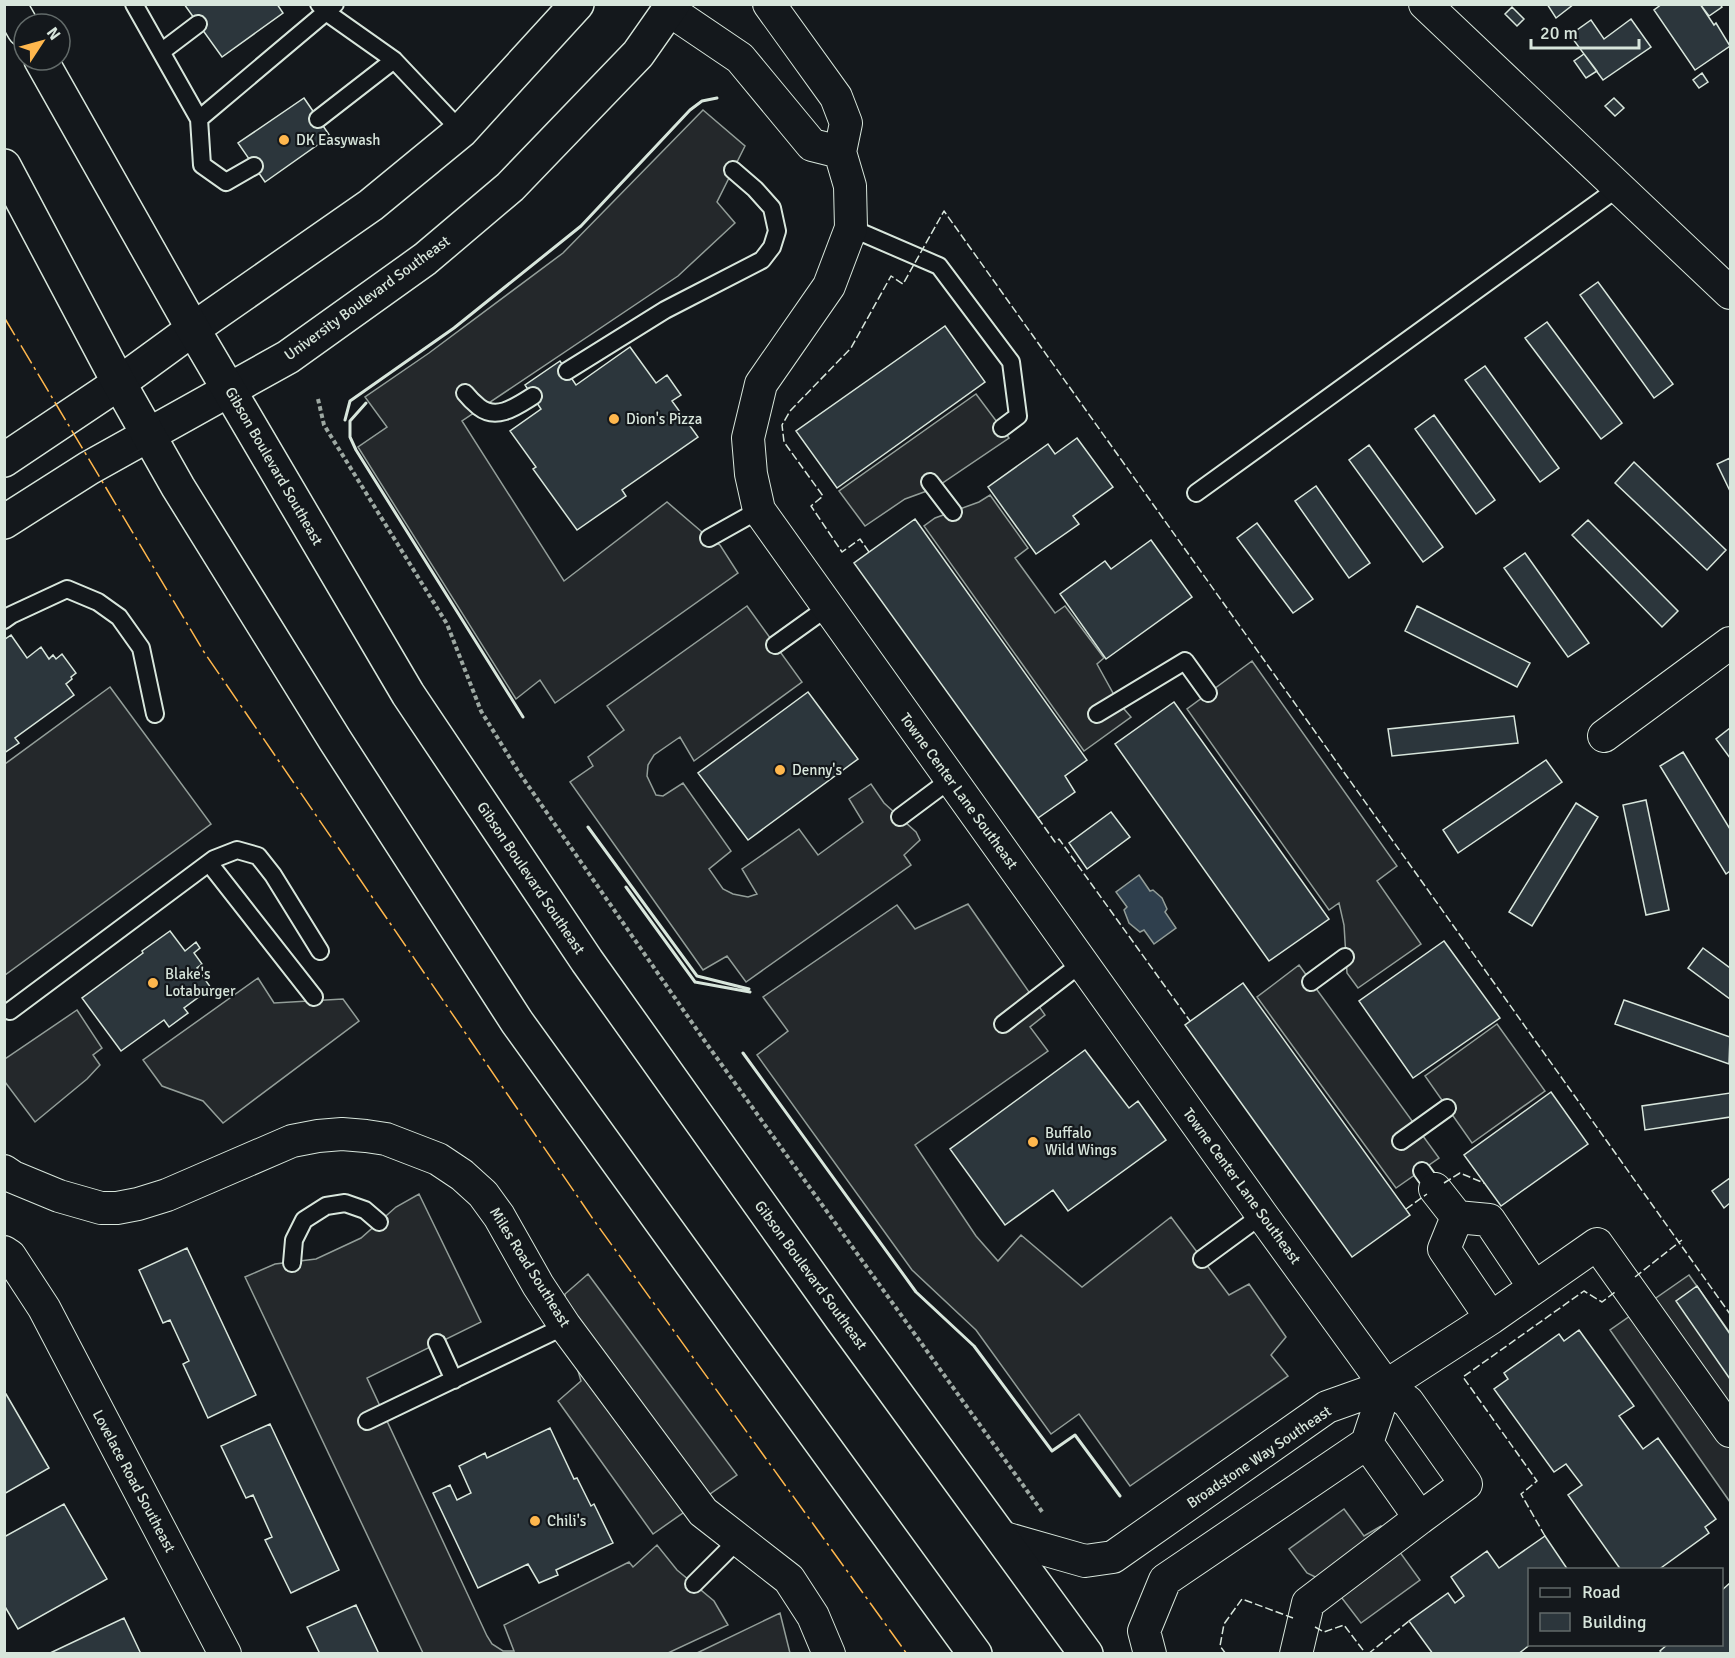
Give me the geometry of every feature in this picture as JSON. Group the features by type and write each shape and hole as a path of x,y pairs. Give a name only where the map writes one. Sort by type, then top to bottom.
{"main road":[{"path":"4,460 119,383 371,206 461,131 577,4"},
{"name":"University Boulevard Southeast","path":"4,522 89,468 288,357 425,259 510,187 638,54 671,7"},
{"name":"Gibson Boulevard Southeast","path":"48,72 193,329 408,694 581,952 834,1308 1086,1653"},
{"path":"4,166 177,487 335,741 517,1022 975,1653"}],"street":[{"name":"Towne Center Lane Southeast","path":"769,4 836,97 846,123 840,152 850,186 851,228 829,286 761,384 748,438 751,474 759,510 1386,1386 1408,1402 1467,1484 1308,1603 1296,1653"},
{"path":"1425,4 1731,293"},
{"path":"671,7 740,58 812,145 840,152"},
{"path":"1604,736 1731,643"},
{"name":"Miles Road Southeast","path":"4,1171 36,1187 82,1203 101,1208 117,1208 166,1195 292,1141 318,1136 342,1134 386,1139 438,1159 462,1175 483,1194 500,1215 538,1285 565,1326 703,1512 789,1579 813,1616 829,1653"},
{"path":"1429,1180 1456,1217 1490,1220 1534,1287"},
{"path":"1456,1217 1444,1249 1491,1318"},
{"name":"Broadstone Way Southeast","path":"1001,1537 1085,1561 1113,1557 1327,1407 1386,1386 1491,1318 1597,1244 1731,1431"},
{"name":"Lovelace Road Southeast","path":"4,1252 10,1256 44,1308 225,1653"},
{"path":"1150,1653 1144,1631 1165,1580 1367,1443 1386,1386"},
{"path":"1367,1443 1420,1518"}],"lane":[{"path":"134,4 199,119 202,165 226,182 254,166"},
{"path":"199,119 327,7 394,60 461,131"},
{"path":"161,52 198,24"},
{"path":"318,118 394,60"},
{"path":"567,371 665,310 762,260 772,247 777,231 772,208 733,170"},
{"path":"1196,493 1618,188"},
{"path":"851,228 939,266 1011,362 1018,416 1002,428"},
{"path":"465,393 480,409 496,413 512,409 533,396"},
{"path":"930,482 953,512"},
{"path":"709,538 759,510"},
{"path":"4,620 67,590 98,602 118,617 141,648 155,714"},
{"path":"775,645 828,607"},
{"path":"1097,714 1185,661 1208,693"},
{"path":"900,817 951,779"},
{"path":"10,1011 214,859 237,850 258,856 273,875 320,951"},
{"path":"209,863 315,998"},
{"path":"1311,982 1345,957"},
{"path":"1003,1024 1082,963"},
{"path":"1401,1141 1447,1108"},
{"path":"292,1263 294,1240 304,1220 326,1206 345,1203 365,1210 379,1222"},
{"path":"1202,1259 1262,1215"},
{"path":"367,1421 565,1326"},
{"path":"437,1343 454,1380"},
{"path":"694,1584 738,1539"}],"path":[{"path":"318,399 324,425 447,624 481,711 518,771 704,1041 1045,1515"}],"shaded area":[{"path":"703,110 745,146 717,202 735,223 678,276 462,421 564,581 667,502 720,545 738,573 555,703 540,680 516,699 358,447 387,427 365,397 429,353 563,253"},
{"path":"976,394 1009,438 935,488 905,499 865,526 839,491"},
{"path":"990,495 1028,548 1015,558 1055,613 1065,606 1104,658 1097,664 1118,702 1131,717 1084,751 924,526 935,518 979,502"},
{"path":"747,606 802,682 694,761 680,737 654,755 648,765 647,776 656,795 663,796 683,783 731,851 709,869 723,889 748,897 757,894 742,869 799,829 818,855 863,822 849,799 871,784 884,803 916,832 920,840 904,855 911,865 746,982 727,956 703,970 570,782 593,766 588,757 624,730 607,706"},
{"path":"1252,661 1397,866 1377,881 1421,944 1358,988 1347,973 1344,925 1339,903 1329,910 1187,709"},
{"path":"110,687 211,824 5,975 5,764"},
{"path":"968,904 1045,1015 1030,1027 1048,1051 915,1145 976,1236 998,1261 1021,1235 1082,1287 1171,1217 1229,1295 1249,1284 1286,1337 1271,1355 1288,1376 1130,1486 1079,1414 1051,1434 976,1330 912,1270 757,1055 788,1031 763,997 897,905 915,929"},
{"path":"1299,965 1439,1158 1396,1188 1257,997"},
{"path":"258,978 274,1003 343,999 359,1021 223,1123 203,1101 162,1086 143,1060"},
{"path":"77,1010 102,1048 93,1055 100,1065 87,1079 35,1122 5,1082 5,1059"},
{"path":"1497,1024 1545,1091 1472,1143 1425,1076"},
{"path":"419,1194 481,1322 367,1378 492,1644 503,1651 514,1651 504,1625 629,1562 633,1567 657,1545 677,1570 714,1601 728,1625 668,1653 423,1653 245,1277 275,1264 316,1259 361,1238 396,1207"},
{"path":"588,1274 737,1475 653,1534 558,1401 581,1381 565,1326 565,1294"},
{"path":"1689,1275 1730,1333 1730,1502 1610,1330"},
{"path":"1344,1509 1364,1536 1381,1526 1420,1580 1361,1623 1332,1585 1307,1573 1289,1549"},
{"path":"780,1613 790,1653 697,1653"}],"water":[{"path":"1139,875 1150,891 1153,890 1162,898 1167,909 1165,912 1176,928 1154,944 1144,930 1140,932 1129,923 1124,910 1127,907 1116,892"}],"building":[{"path":"184,4 277,4 283,13 222,57"},
{"path":"1547,4 1574,4 1556,18"},
{"path":"1662,4 1700,4 1714,25 1716,23 1730,46 1695,70 1654,10"},
{"path":"1700,4 1720,4 1722,7 1709,16"},
{"path":"1512,7 1524,19 1517,26 1505,14"},
{"path":"1631,19 1651,47 1603,80 1570,35 1591,20 1604,39"},
{"path":"1584,54 1597,71 1586,78 1574,61"},
{"path":"1702,73 1708,82 1699,88 1693,80"},
{"name":"DK Easywash","path":"304,98 330,136 265,182 238,143"},
{"path":"1614,98 1624,108 1615,116 1605,106"},
{"path":"1598,282 1673,384 1654,398 1580,295"},
{"path":"1547,322 1622,423 1601,439 1525,338"},
{"path":"945,326 985,382 837,488 796,431"},
{"path":"630,347 656,383 667,375 681,395 672,401 698,437 622,490 626,496 577,530 533,469 536,467 510,431 541,409 525,385 560,361 576,385"},
{"path":"1485,366 1559,468 1540,482 1465,380"},
{"path":"1434,415 1495,500 1476,514 1415,429"},
{"path":"1077,438 1113,487 1073,516 1079,524 1036,554 988,487 1048,444 1055,454"},
{"path":"1369,445 1443,547 1423,562 1349,460"},
{"path":"1730,458 1730,491 1717,464"},
{"path":"1634,462 1726,550 1707,570 1615,483"},
{"path":"1316,486 1370,563 1349,578 1295,501"},
{"path":"915,519 1087,760 1065,776 1075,792 1038,818 854,563"},
{"path":"1588,520 1678,611 1662,627 1572,535"},
{"path":"1257,523 1313,599 1293,613 1237,538"},
{"path":"1151,540 1192,597 1106,659 1060,594 1105,561 1111,569"},
{"path":"1525,553 1589,643 1568,657 1504,568"},
{"path":"1417,606 1530,663 1517,687 1405,631"},
{"path":"11,635 27,658 41,647 49,659 53,655 56,659 62,654 76,673 66,684 74,695 15,738 19,743 4,753 4,640"},
{"path":"808,692 858,759 748,840 698,773"},
{"path":"1174,702 1329,919 1269,961 1115,744"},
{"path":"1514,716 1518,743 1392,756 1388,729"},
{"path":"1730,728 1730,758 1716,739"},
{"path":"1683,752 1730,829 1730,871 1726,874 1660,766"},
{"path":"1546,760 1562,782 1458,853 1443,830"},
{"path":"1646,800 1669,910 1646,915 1623,805"},
{"path":"1576,803 1598,817 1532,926 1509,912"},
{"path":"1111,812 1130,837 1087,869 1069,843"},
{"path":"170,931 185,951 196,942 200,948 194,953 202,964 197,968 211,988 184,1008 188,1013 169,1027 164,1020 121,1051 82,998"},
{"path":"1444,941 1500,1018 1413,1078 1359,1001"},
{"path":"1703,948 1730,968 1730,999 1688,968"},
{"path":"1243,983 1410,1215 1352,1257 1185,1025"},
{"path":"1624,1000 1730,1037 1729,1064 1615,1024"},
{"path":"1085,1050 1129,1108 1138,1101 1166,1140 1068,1211 1053,1190 1005,1225 950,1149"},
{"path":"1551,1092 1588,1144 1501,1206 1464,1155"},
{"path":"1730,1093 1730,1117 1645,1130 1642,1106"},
{"path":"1730,1178 1730,1203 1724,1208 1712,1191"},
{"path":"187,1248 256,1395 208,1418 183,1364 189,1361 170,1320 163,1323 139,1270"},
{"path":"1697,1286 1730,1334 1730,1379 1676,1301"},
{"path":"1579,1330 1634,1406 1619,1416 1643,1449 1658,1438 1716,1519 1705,1527 1709,1533 1661,1568 1620,1568 1568,1495 1582,1485 1566,1464 1554,1472 1494,1389 1508,1379 1504,1373 1559,1334 1564,1341"},
{"path":"6,1394 49,1468 4,1494 4,1395"},
{"path":"270,1424 339,1570 291,1593 265,1540 272,1537 253,1495 246,1498 221,1446"},
{"path":"550,1428 574,1479 577,1478 591,1506 594,1504 613,1543 556,1570 558,1575 539,1583 528,1564 478,1588 433,1493 450,1485 457,1500 471,1493 459,1466 485,1453 487,1458"},
{"path":"64,1504 107,1579 18,1629 4,1605 4,1537"},
{"path":"1545,1536 1567,1568 1528,1568 1528,1646 1518,1654 1433,1654 1409,1621 1448,1593 1455,1603 1464,1596 1451,1577 1487,1551 1499,1568"},
{"path":"1730,1583 1730,1654 1662,1654 1660,1651 1666,1646 1723,1646 1723,1589"},
{"path":"356,1605 379,1654 320,1654 307,1627"},
{"path":"124,1618 141,1654 48,1654"}],"fence":[{"path":"869,552 860,539 842,552 811,506 823,496 784,442 782,425 790,411 851,348 891,276 903,284 944,211 1730,1314"},
{"path":"1038,818 1055,842 1059,839 1190,1021"},
{"path":"1444,1183 1460,1173 1484,1183"},
{"path":"1406,1209 1427,1194"},
{"path":"1635,1277 1682,1240"},
{"path":"1545,1536 1521,1494 1537,1481 1463,1377 1584,1291 1602,1302 1615,1292"},
{"path":"1226,1654 1220,1646 1224,1624 1242,1599 1293,1618"},
{"path":"1368,1654 1409,1621"},
{"path":"1315,1627 1324,1632 1344,1625 1366,1654"}],"wall":[{"path":"345,420 350,401 454,328 581,226 690,110 702,101 717,98"},
{"path":"366,403 350,421 350,437 356,450 523,717"},
{"path":"588,827 697,976 749,989"},
{"path":"626,887 695,982 750,992"},
{"path":"743,1053 916,1292 974,1346 1052,1451 1075,1435 1120,1496"}],"power":[{"path":"4,317 204,652 593,1219 907,1654"}],"place":[{"name":"DK Easywash","path":"284,140"},
{"name":"Dion's Pizza","path":"614,419"},
{"name":"Denny's","path":"780,770"},
{"name":"Blake's Lotaburger","path":"153,983"},
{"name":"Buffalo Wild Wings","path":"1033,1142"},
{"name":"Chili's","path":"535,1521"}]}
